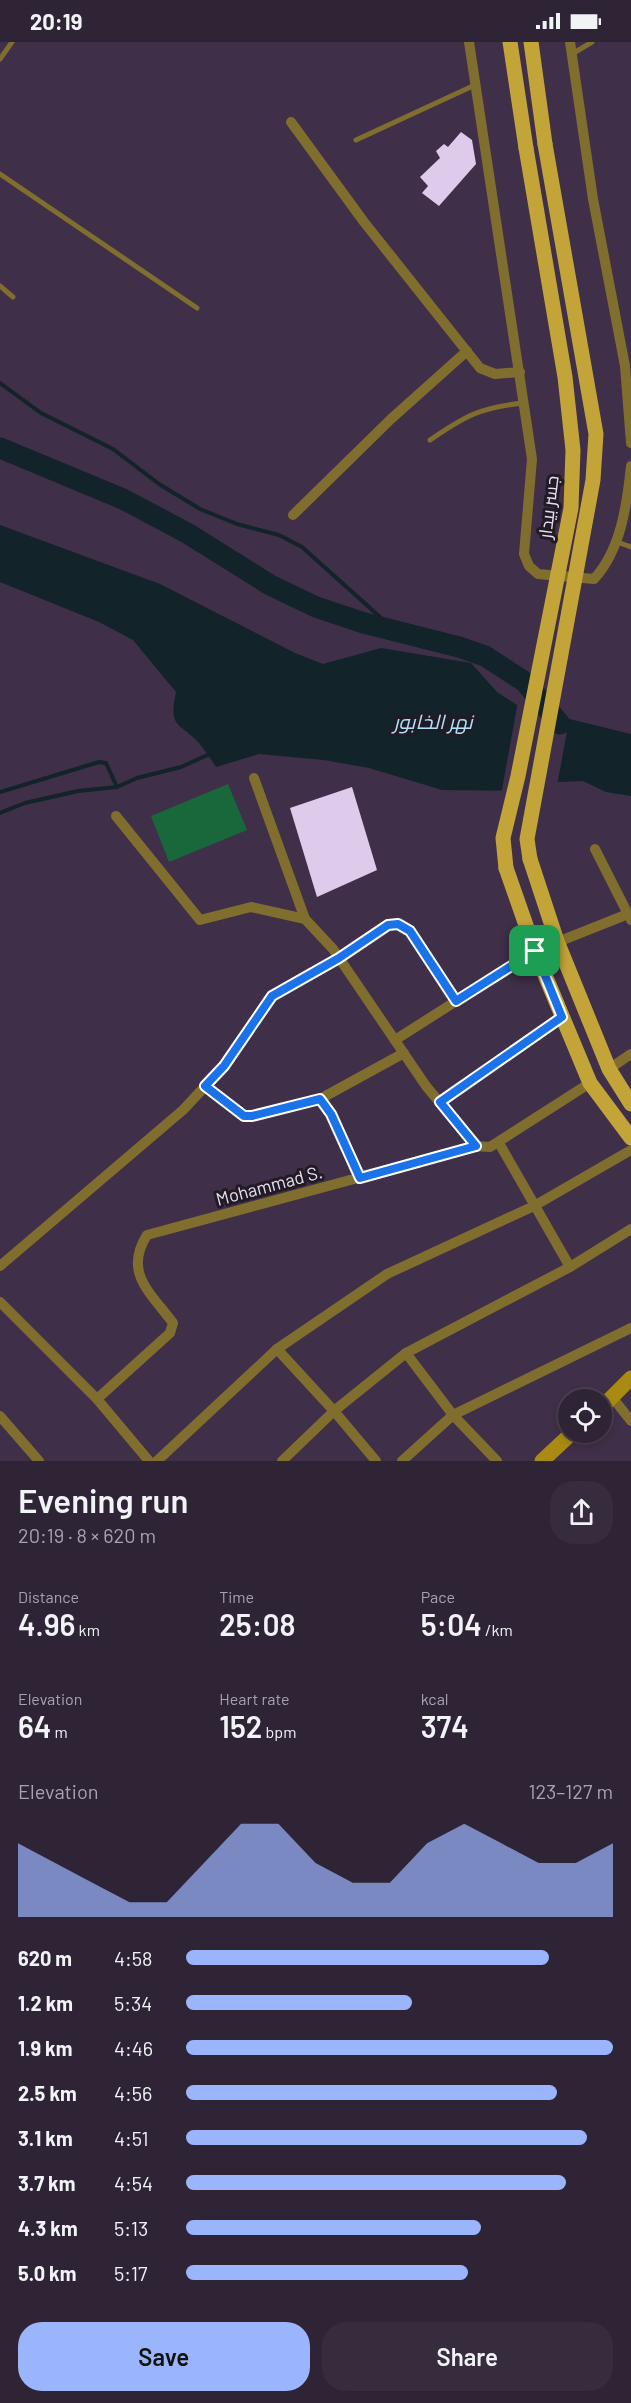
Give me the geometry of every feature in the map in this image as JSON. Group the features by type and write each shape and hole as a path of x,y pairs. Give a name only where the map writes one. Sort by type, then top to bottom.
{"main road":[{"name":"جسر بيدار","path":"510,42 565,377 573,450 570,508 518,776 503,838 506,868 535,951 590,1083 631,1138"},
{"name":"جسر بيدار","path":"531,42 545,144 596,434 593,480 527,839 530,859 557,941 609,1069 631,1104"},
{"path":"612,1397 631,1378"},
{"path":"548,1459 563,1443"}],"street":[{"path":"469,42 532,459 523,546 529,566 538,574 594,579 606,567 626,508 631,466"},
{"path":"570,42 593,199 625,366 631,443"},
{"path":"291,122 364,222 480,368 489,373 520,372"},
{"path":"293,515 391,419 467,351"},
{"path":"254,778 304,919 339,958 395,1041 476,1146"},
{"path":"116,816 200,920 251,908 304,919"},
{"path":"395,1041 535,951 557,941 629,917 595,849"},
{"path":"0,1266 183,1110 224,1066 272,996 339,958 388,925 398,924 410,931 456,1001"},
{"path":"440,1102 562,1017"},
{"path":"205,1086 244,1116 252,1116 320,1099 404,1053"},
{"path":"609,1069 631,1054"},
{"name":"Mohammad S.","path":"97,1399 170,1333 173,1323 143,1286 138,1270 138,1249 147,1235 476,1146 490,1147 590,1083"},
{"path":"320,1099 331,1114 360,1178"},
{"path":"498,1143 570,1267"},
{"path":"157,1461 277,1349 387,1274 534,1206 631,1150"},
{"path":"282,1461 334,1411 406,1353 570,1267 631,1229"},
{"path":"0,1302 97,1399 149,1461"},
{"path":"402,1461 453,1415 631,1328"},
{"path":"277,1349 376,1461"},
{"path":"406,1353 453,1415 497,1461"},
{"path":"612,1406 631,1421"},
{"path":"0,1416 32,1459"}],"lane":[{"path":"0,59 12,42"},
{"path":"572,54 592,42"},
{"path":"356,140 475,85"},
{"path":"0,174 197,308"},
{"path":"0,286 14,297"},
{"path":"430,441 458,420 490,406 524,403"},
{"path":"615,541 631,547"}],"green space":[{"path":"228,784 247,830 169,862 151,816"}],"water":[{"name":"نهر الخابور","path":"0,525 160,584 295,653 323,664 381,648 471,663 497,692 520,707 631,734 631,796 606,792 583,781 560,782 527,791 442,790 369,768 324,760 259,754 216,767 199,743 174,719 176,692 133,640 99,622 0,582"}],"pier":[{"path":"518,701 570,715 557,786 528,794 501,795"}],"building":[{"path":"461,132 472,140 476,164 439,206 422,193 428,186 420,177 440,158 436,151 444,144 448,147"},
{"path":"352,787 377,870 317,897 290,808"}],"waterway":[{"path":"0,383 41,413 113,449 159,484 200,509 237,524 279,535 302,547 399,634"},
{"name":"نهر الخابور","path":"0,448 123,499 187,533 270,585 316,607 364,623 459,647 485,656 525,682 560,724"},
{"path":"0,813 25,803 78,791 117,787 137,778 181,767 212,753"},
{"path":"0,792 99,762 106,763 117,787"}],"route":[{"path":"398,924 410,931 456,1001 535,951 562,1017 440,1102 476,1146 360,1178 331,1114 320,1099 244,1116 205,1086 224,1066 272,996 339,958 388,925 398,924"}]}
